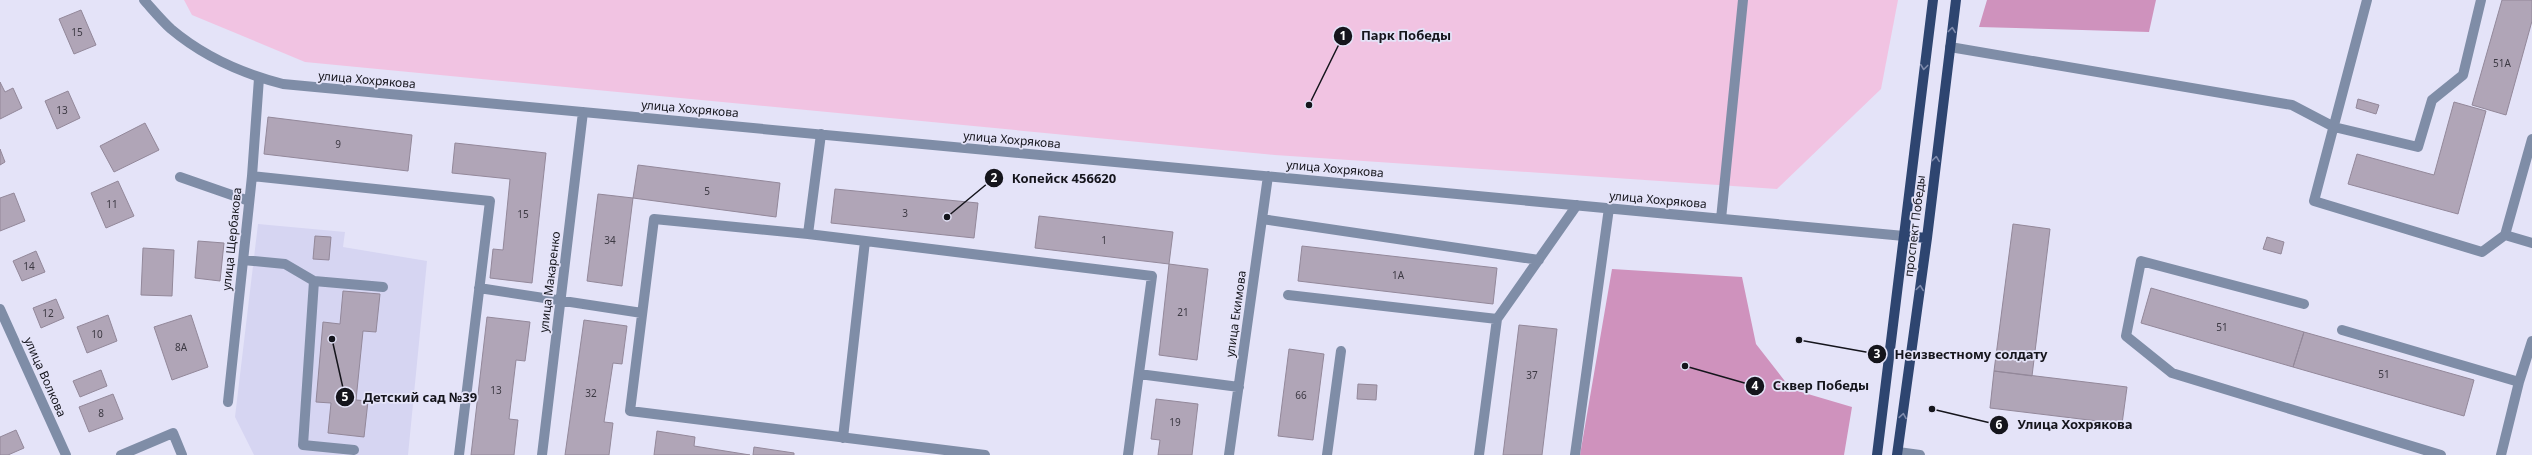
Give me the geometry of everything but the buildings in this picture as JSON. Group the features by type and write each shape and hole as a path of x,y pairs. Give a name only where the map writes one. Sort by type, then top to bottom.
{"main road":[{"name":"проспект Победы","path":"1876,455 1933,0"},
{"name":"проспект Победы","path":"1897,454 1927,238 1956,0"},
{"path":"1904,236 1927,238"}],"street":[{"name":"улица Хохрякова","path":"144,0 172,29 211,56 259,78 283,84 1904,236"},
{"path":"1721,219 1742,0"},
{"path":"2367,0 2314,201 2482,252 2505,235 2532,139"},
{"path":"1950,47 2292,105 2334,127 2418,146 2432,100 2463,75 2481,0"},
{"name":"улица Щербакова","path":"228,402 252,176 259,78"},
{"name":"улица Макаренко","path":"542,455 562,302 583,112"},
{"path":"808,234 821,134"},
{"path":"252,176 490,201 459,455"},
{"name":"улица Екимова","path":"1229,455 1268,176"},
{"path":"180,177 249,201"},
{"path":"1479,455 1497,319 1577,205"},
{"path":"1575,455 1608,208"},
{"path":"985,455 630,411 654,219 808,234 1152,276 1128,455"},
{"path":"1262,219 1539,260"},
{"path":"2505,235 2532,243"},
{"path":"843,438 865,241"},
{"path":"243,260 285,264 314,282 383,287"},
{"path":"2304,304 2142,261 2126,336 2172,373 2441,455"},
{"path":"314,282 303,445 354,450"},
{"path":"479,288 562,302 642,313"},
{"path":"1288,295 1497,319"},
{"name":"улица Волкова","path":"0,309 66,455"},
{"path":"2342,330 2519,382"},
{"path":"2501,455 2519,382 2532,344"},
{"path":"1327,455 1341,351"},
{"path":"1139,374 1239,387"},
{"path":"121,455 173,433 182,455"},
{"path":"1897,454 1920,455"}],"shaded area":[{"path":"184,0 1898,0 1881,89 1777,189 1275,155 305,62 192,15"},
{"path":"1987,0 2156,0 2149,32 1979,27"},
{"path":"258,224 345,232 343,247 427,261 408,455 254,455 235,417"},
{"path":"1612,269 1742,277 1756,344 1791,389 1852,407 1844,455 1580,455"}],"place":[{"name":"Парк Победы","path":"1309,105"},
{"name":"Копейск 456620","path":"947,217"},
{"name":"Детский сад №39","path":"332,339"},
{"name":"Неизвестному солдату","path":"1799,340"},
{"name":"Сквер Победы","path":"1685,366"},
{"name":"Улица Хохрякова","path":"1932,409"}]}
